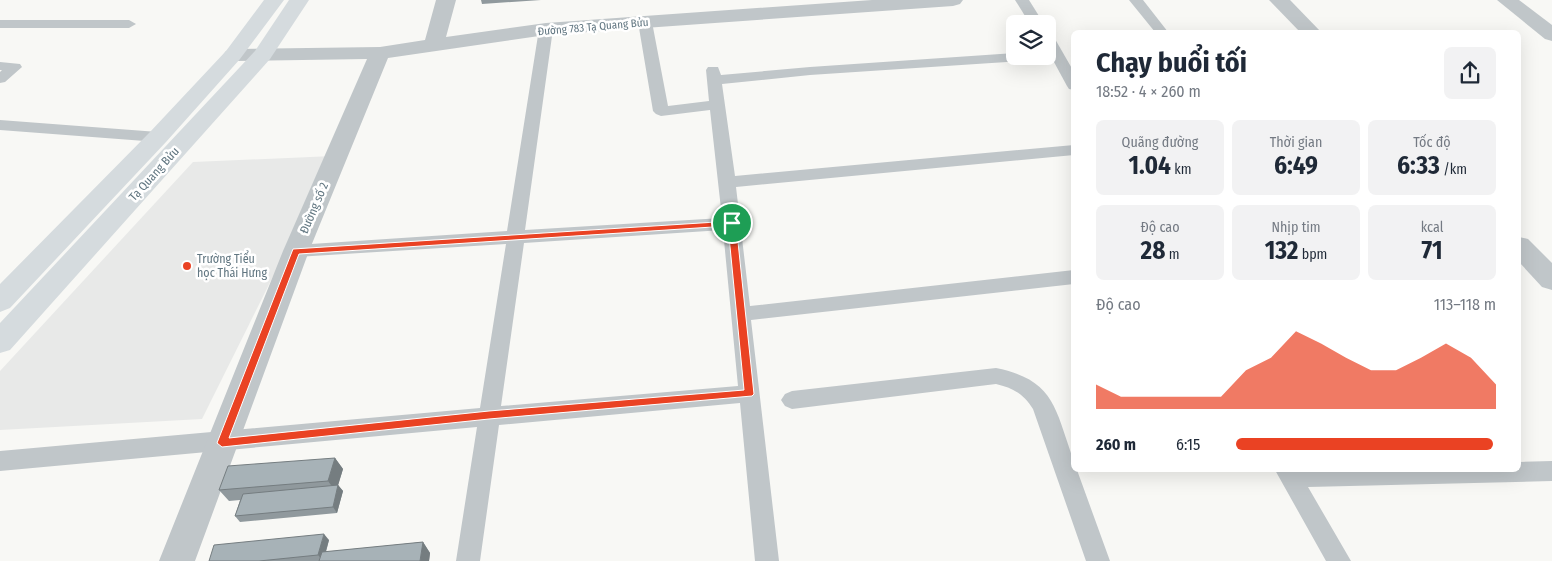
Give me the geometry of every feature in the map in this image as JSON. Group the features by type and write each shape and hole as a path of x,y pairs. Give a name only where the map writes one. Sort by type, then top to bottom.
{"main road":[{"name":"Tạ Quang Bửu","path":"0,301 158,137 233,55 274,0"},
{"name":"Tạ Quang Bửu","path":"0,342 263,55 299,0"}],"street":[{"path":"434,46 446,0"},
{"path":"682,20 688,0"},
{"name":"Đường 783 Tạ Quang Bửu","path":"233,55 380,53 546,30 889,2 953,0"},
{"path":"1279,0 1309,30"},
{"path":"1506,0 1552,35"},
{"name":"Đường số 2","path":"177,561 296,251 380,53"},
{"path":"1521,248 1552,280"}],"lane":[{"path":"1022,0 1031,15"},
{"path":"1136,0 1160,30"},
{"path":"645,22 661,111 718,105"},
{"path":"0,24 129,24"},
{"path":"468,561 546,30"},
{"path":"1056,55 1071,54"},
{"path":"768,561 732,223 714,75 810,71 1006,58"},
{"path":"1056,61 1071,82"},
{"path":"0,66 15,67 0,79"},
{"path":"0,125 158,137"},
{"path":"727,182 1071,150"},
{"path":"296,251 732,223"},
{"path":"741,314 1071,277"},
{"path":"792,400 996,376 1019,380 1033,390 1043,406 1098,561"},
{"path":"0,461 222,443 489,415 749,394"},
{"path":"1521,472 1552,471"},
{"path":"1339,561 1288,474 1499,472"}],"shaded area":[{"name":"Trường Tiểu học Thái Hưng","path":"333,156 202,419 0,430 0,371 193,162"}],"building":[{"path":"335,458 328,481 219,490 228,466"},
{"path":"338,485 333,507 235,516 243,494"},
{"path":"324,534 318,555 259,561 209,561 214,545"},
{"path":"423,542 420,561 319,561 322,552"}],"place":[{"name":"Trường Tiểu học Thái Hưng","path":"187,266"}],"route":[{"path":"732,223 749,394 489,415 222,443 296,251 732,223"}]}
